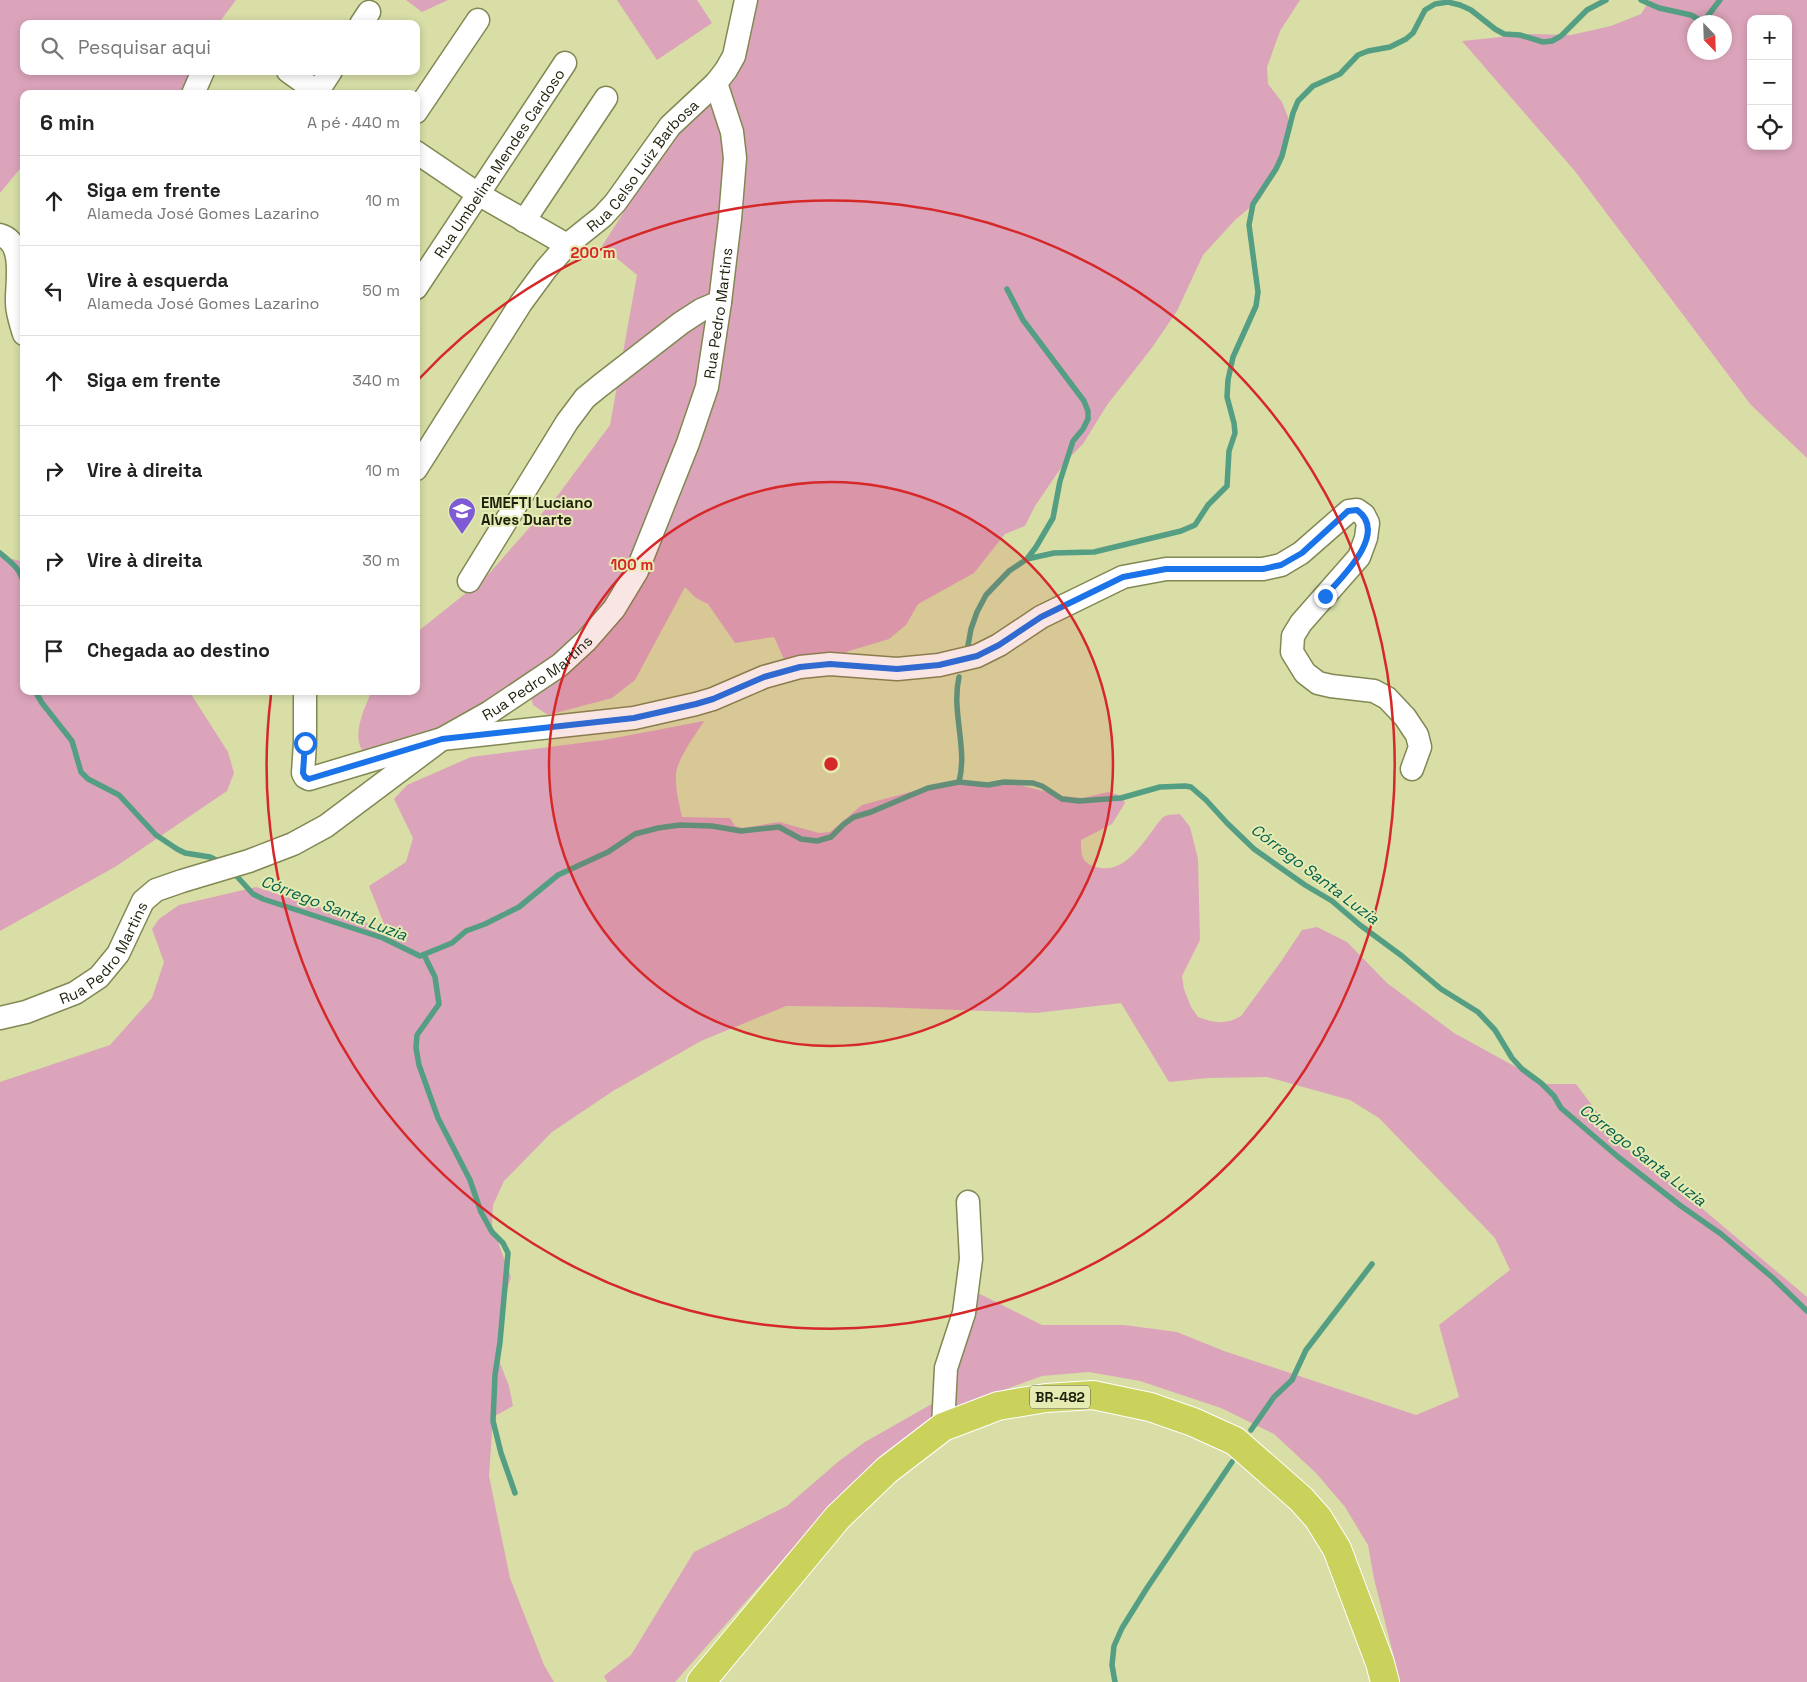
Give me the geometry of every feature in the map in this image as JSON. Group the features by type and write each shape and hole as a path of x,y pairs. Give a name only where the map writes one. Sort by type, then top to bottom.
{"highway":[{"name":"BR-482","path":"701,1682 838,1517 887,1470 943,1427 998,1406 1046,1398 1093,1396 1150,1407 1193,1422 1235,1441 1301,1499 1318,1518 1337,1548 1380,1663 1385,1682"}],"street":[{"name":"Rua Celso Luiz Barbosa","path":"420,463 521,303 546,269 567,245 602,217 615,203 670,126 716,83 726,70 734,56 746,0"},
{"path":"420,106 478,20"},
{"name":"Rua Umbelina Mendes Cardoso","path":"420,282 565,63"},
{"path":"195,90 201,75"},
{"path":"293,75 314,90"},
{"path":"320,90 329,75"},
{"name":"Rua Pedro Martins","path":"0,1018 26,1012 74,993 99,977 118,954 143,902 156,890 241,864 293,844 326,826 442,739 490,712 560,664 586,641 614,609 637,570 688,443 707,387 720,302 735,158 732,132 716,83"},
{"path":"524,221 606,98"},
{"path":"420,155 478,194 567,245"},
{"path":"1,238 11,244 18,258 17,304 20,317"},
{"path":"469,582 567,422 585,398 681,323 701,310 720,302"},
{"path":"306,695 303,773 309,779 442,739 634,718 713,699 764,677 800,667 830,664 897,669 939,665 977,656 999,645 1041,617 1123,577 1166,569 1263,569 1281,565 1302,553 1348,511 1357,510 1364,515 1368,523 1366,538 1359,557 1300,623 1293,636 1292,652 1305,673 1318,684 1374,691 1387,698 1405,717 1417,735 1420,747 1412,769"},
{"path":"943,1427 946,1368 964,1313 971,1259 968,1202"}],"shaded area":[{"path":"0,0 236,0 221,20 20,20 20,75 190,75 182,90 20,90 20,169 0,193"},
{"path":"406,0 448,0 422,12"},
{"path":"617,0 697,0 712,23 657,60"},
{"path":"735,0 1300,0 1280,31 1267,67 1268,84 1282,102 1288,117 1288,140 1281,164 1260,199 1235,220 1203,255 1177,311 1151,349 1107,405 1083,444 1065,462 1035,506 1025,526 1005,534 974,573 918,604 906,625 889,639 849,651 840,656 787,666 774,637 735,643 708,604 696,598 685,587 635,680 612,698 548,715 533,705 530,694 371,761 361,748 358,734 361,719 370,695 420,695 420,630 486,577 558,495 610,425 637,275 602,246 658,159 749,33"},
{"path":"1650,0 1807,0 1807,458 1751,405 1574,170 1462,41 1532,34 1571,35 1611,26 1641,14"},
{"path":"0,556 20,561 20,695 192,695 228,752 234,773 227,791 115,867 0,931"},
{"path":"704,721 677,767 677,790 682,817 730,818 735,826 743,828 779,822 819,833 830,832 862,805 951,781 1019,785 1063,796 1083,798 1108,792 1122,796 1125,803 1112,824 1081,840 1083,857 1087,863 1096,867 1118,866 1143,844 1163,817 1180,814 1190,827 1198,859 1200,940 1182,976 1184,989 1191,1007 1198,1017 1209,1021 1225,1022 1241,1016 1302,930 1317,927 1347,942 1387,983 1454,1033 1547,1084 1576,1084 1622,1145 1660,1173 1807,1297 1807,1682 1398,1682 1368,1545 1345,1507 1316,1473 1274,1434 1221,1408 1140,1381 1089,1372 1042,1376 968,1403 914,1431 881,1456 837,1498 675,1682 607,1682 604,1676 631,1655 694,1552 787,1506 839,1461 865,1442 944,1397 972,1290 1042,1325 1124,1325 1177,1332 1224,1351 1416,1415 1459,1397 1439,1325 1510,1270 1495,1238 1379,1118 1350,1100 1267,1077 1208,1078 1169,1082 1121,1003 1036,1013 878,1007 786,1006 701,1041 613,1091 552,1132 504,1181 493,1205 492,1226 511,1277 503,1303 498,1340 500,1363 509,1386 513,1406 493,1417 489,1476 510,1578 544,1665 554,1682 0,1682 0,1082 110,1045 152,998 164,962 152,929 159,919 179,905 256,887 386,929 369,886 406,862 413,838 394,799 407,785 471,757 604,740"}],"waterway":[{"path":"967,651 971,629 986,595 1009,571 1027,559 1054,553 1094,552 1181,531 1195,525 1208,505 1227,486 1229,451 1235,433 1227,397 1228,380 1233,357 1256,306 1258,292 1249,225 1253,204 1276,169 1282,156 1298,101 1313,86 1340,74 1358,55 1390,47 1406,39 1413,33 1425,10 1435,4 1448,2 1460,5 1471,10 1504,34 1520,35 1543,42 1552,41 1561,36 1587,10 1606,0"},
{"path":"1641,0 1659,8 1691,15 1703,22 1720,0"},
{"path":"1007,289 1023,320 1084,401 1088,411 1088,419 1083,429 1073,441 1060,481 1053,518 1027,559"},
{"name":"Córrego Santa Luzia","path":"0,553 12,563 20,574"},
{"path":"959,677 957,703 962,756 959,782"},
{"name":"Córrego Santa Luzia","path":"37,695 72,741 81,772 88,779 119,795 156,835 177,849 185,853 210,857 220,862"},
{"name":"Córrego Santa Luzia","path":"233,872 253,894 263,899 383,938 420,956 452,943 466,931 519,907 558,875 608,852 635,834 658,828 680,825 712,826 741,831 779,827 801,839 817,841 831,837 854,817 871,812 928,788 959,782 988,785 1004,782 1033,783 1042,786 1062,799 1079,801 1121,798 1160,787 1191,787 1254,849 1305,885 1332,901 1441,989 1478,1012 1495,1030 1512,1058 1554,1096 1561,1108 1617,1156 1681,1206 1721,1234 1773,1278 1807,1311"},
{"path":"424,955 435,977 439,1004 417,1035 416,1048 419,1065 438,1118 470,1180 481,1212 492,1232 503,1243 508,1253 495,1375 493,1421 501,1453 515,1493"},
{"path":"1251,1430 1274,1397 1292,1380 1306,1350 1372,1264"},
{"path":"1115,1682 1112,1665 1114,1646 1122,1628 1232,1462"}],"place":[{"name":"EMEFTI Luciano Alves Duarte","path":"462,535"}],"route":[{"path":"305,743 303,773 309,779 442,739 634,718 696,704 713,699 764,677 800,667 830,664 897,669 939,665 977,656 999,645 1041,617 1123,577 1166,569 1263,569 1281,565 1302,553 1348,511 1357,510 1364,515 1368,523 1366,538 1359,557 1325,596"}]}
